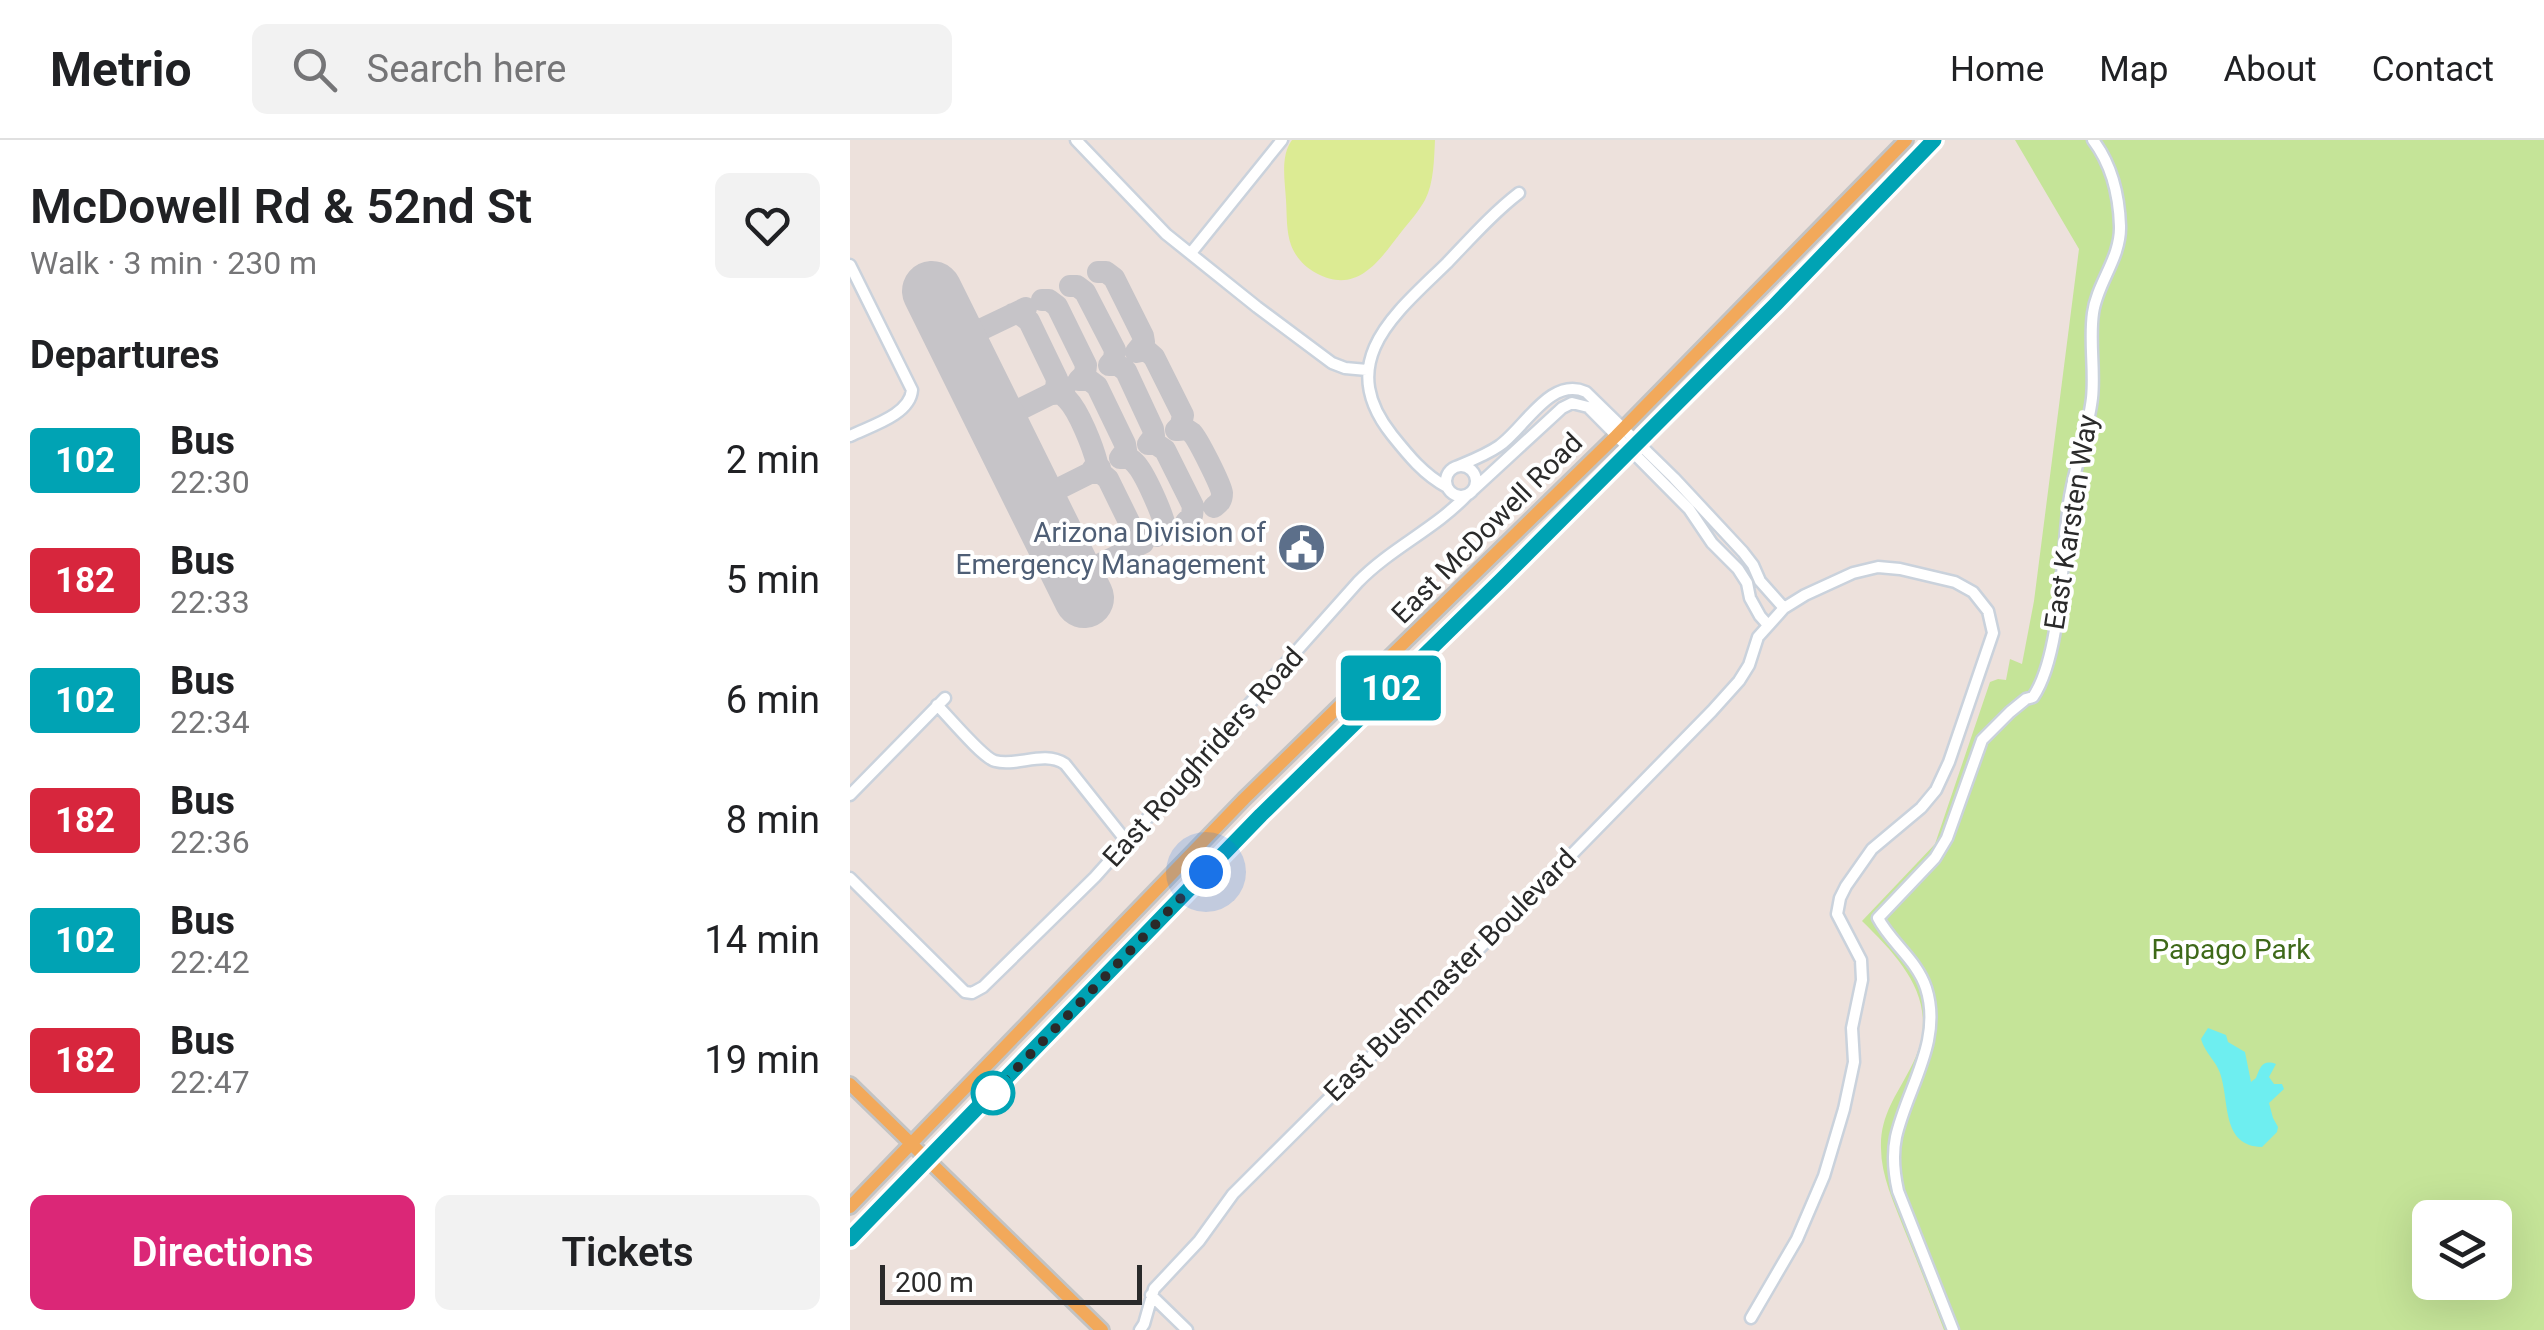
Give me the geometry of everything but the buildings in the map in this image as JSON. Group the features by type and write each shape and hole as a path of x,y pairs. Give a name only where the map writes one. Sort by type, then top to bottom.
{"main road":[{"name":"East McDowell Road","path":"850,1207 1244,799 1620,432 1906,140"},
{"name":"East McDowell Road","path":"850,1239 1261,815 1481,600 1934,140"},
{"path":"850,1084 1102,1330"}],"street":[{"path":"1076,140 1166,234 1257,307 1332,363 1367,370"},
{"path":"1192,253 1282,140"},
{"name":"East Karsten Way","path":"1953,1330 1898,1191 1894,1168 1897,1132 1925,1054 1930,1008 1919,970 1878,918 1922,872 1947,838 1982,740 2026,698 2032,697 2046,668 2069,503 2092,396 2093,308 2116,255 2120,230 2114,181 2093,140"},
{"path":"1519,194 1379,335 1367,370 1374,407 1385,426 1427,475 1454,494 1470,493 1572,402 1588,408 1620,432"},
{"path":"850,265 912,390 912,399 903,409 850,436"},
{"path":"1442,518 1450,500 1446,478 1455,467 1500,445 1545,401 1572,387 1586,392 1620,432 1743,552 1760,581 1784,608"},
{"path":"1634,446 1747,582 1750,598 1768,625"},
{"path":"1422,468 1466,467 1476,481 1470,493"},
{"name":"East Roughriders Road","path":"850,878 964,992 972,993 983,987 1095,877 1358,582 1388,555 1448,515 1470,493"},
{"name":"East Bushmaster Boulevard","path":"1140,1330 1161,1278 1198,1241 1248,1177 1496,932 1721,701 1749,665 1758,638 1784,608 1853,573 1878,567 1900,569 1954,582 1972,592 1988,611 1993,634 1936,790 1921,808 1872,849 1840,898 1837,914 1860,960 1862,980 1852,1028 1854,1062 1824,1176 1797,1238 1751,1318"},
{"path":"850,795 941,702 988,758 996,762 1054,758 1065,764 1127,842"},
{"path":"1151,1295 1187,1330"}],"green space":[{"path":"1292,140 1435,140 1432,179 1425,200 1376,263 1356,277 1331,279 1316,273 1293,250 1287,229 1284,169"},
{"name":"Papago Park","path":"2015,140 2544,140 2544,1330 1944,1330 1892,1199 1882,1158 1886,1116 1919,1046 1921,1006 1905,970 1862,921 1935,844 1990,682 2006,680 2010,659 2022,664 2034,601 2079,249"}],"water":[{"path":"2208,1028 2226,1035 2228,1042 2245,1052 2251,1082 2265,1064 2276,1064 2269,1077 2284,1089 2269,1103 2278,1127 2262,1147 2249,1145 2233,1131 2220,1073 2201,1039"}],"taxiway":[{"path":"1098,272 1114,278 1143,336 1144,342 1136,352 1146,350 1154,357 1183,415 1176,430 1192,433 1209,462 1222,493 1214,507"},
{"path":"1070,286 1085,292 1115,350 1109,365 1126,371 1153,429 1154,436 1148,444 1165,450 1193,506 1192,516 1186,522"},
{"path":"1042,300 1057,306 1086,365 1079,380 1089,380 1097,386 1125,444 1120,458 1133,461 1148,484 1165,526 1157,536"},
{"path":"957,341 1026,308"},
{"path":"1013,314 1029,321 1057,379 1051,394 1065,397 1081,420 1097,463 1090,473 1101,473 1108,479 1135,534 1130,550"},
{"path":"996,421 1065,387"},
{"path":"1036,500 1100,468"},
{"path":"1074,577 1143,543"}],"runway":[{"path":"932,291 1084,598"}],"bus line":[{"name":"102","path":"850,1239 1261,815 1501,580 1934,140"}],"place":[{"name":"Arizona Division of Emergency Management","path":"1301,548"}],"route":[{"path":"993,1093 1206,872"}]}
